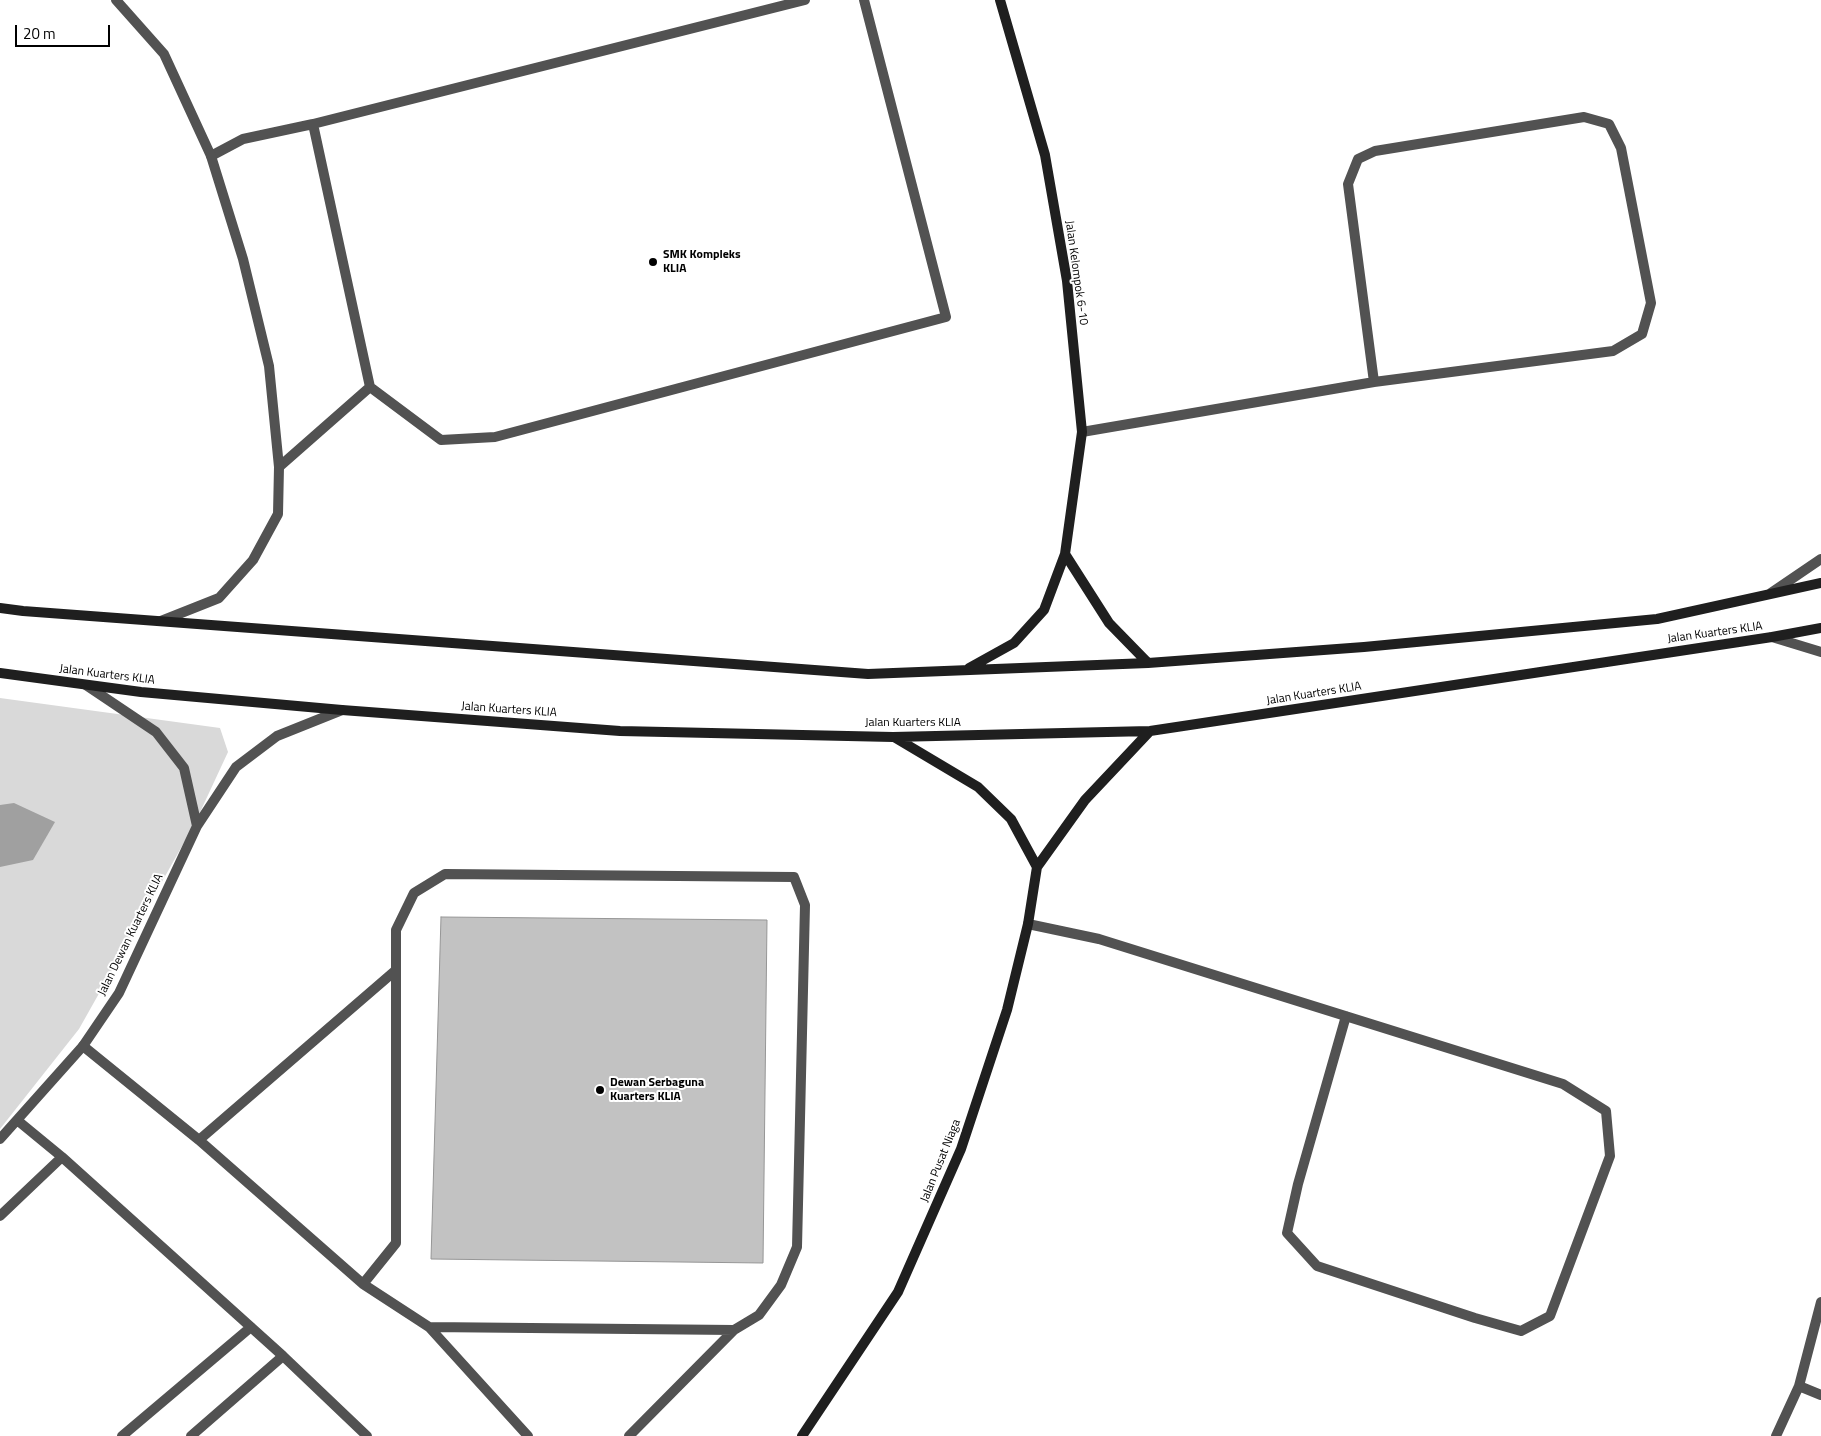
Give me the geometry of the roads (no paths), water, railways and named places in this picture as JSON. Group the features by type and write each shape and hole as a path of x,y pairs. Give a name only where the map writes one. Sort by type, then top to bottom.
{"main road":[{"name":"Jalan Kelompok 6-10","path":"966,670 1014,644 1044,610 1065,554 1082,432 1067,281 1045,154 1000,0"},
{"path":"1065,554 1110,623 1148,663"},
{"name":"Jalan Kuarters KLIA","path":"0,608 868,674 1148,663 1364,647 1657,619 1821,583"},
{"name":"Jalan Kuarters KLIA","path":"0,673 142,692 342,710 620,731 893,737 1150,731 1821,628"},
{"path":"893,737 978,787 1011,819 1037,868 1085,800 1150,731"},
{"name":"Jalan Pusat Niaga","path":"802,1436 898,1292 961,1149 1007,1010 1028,924 1037,868"}],"street":[{"path":"116,0 164,54 211,156 243,258 268,366 279,467 278,514 253,560 219,598 161,621"},
{"path":"211,156 243,139 313,124 805,0"},
{"path":"313,124 370,387 441,440 495,437 946,317 864,0"},
{"path":"1082,432 1374,382 1613,350 1642,334 1651,303 1621,148 1609,124 1584,117 1375,151 1358,158 1348,184 1374,382"},
{"path":"279,467 370,387"},
{"path":"1771,593 1821,559"},
{"path":"1772,637 1821,652"},
{"path":"86,685 156,732 184,768 197,826"},
{"name":"Jalan Dewan Kuarters KLIA","path":"0,1138 83,1046 119,993 197,826 236,767 277,736 342,710"},
{"path":"363,1284 396,1243 396,930 414,893 445,874 794,877 805,905 797,1247 781,1285 759,1315 734,1330 629,1436"},
{"path":"1028,924 1099,939 1346,1016 1563,1084 1606,1111 1610,1156 1550,1316 1521,1331 1475,1318 1317,1266 1286,1233 1346,1016"},
{"path":"199,1140 396,970"},
{"path":"83,1046 199,1140 363,1284 429,1327 528,1436"},
{"path":"17,1120 62,1157 251,1327 367,1436"},
{"path":"0,1216 62,1157"},
{"path":"1776,1436 1799,1386 1821,1302"},
{"path":"122,1436 251,1327"},
{"path":"429,1327 734,1330"},
{"path":"191,1436 283,1356"},
{"path":"1799,1386 1821,1395"}],"place":[{"name":"SMK Kompleks KLIA","path":"653,262"},
{"name":"Dewan Serbaguna Kuarters KLIA","path":"600,1090"}]}
